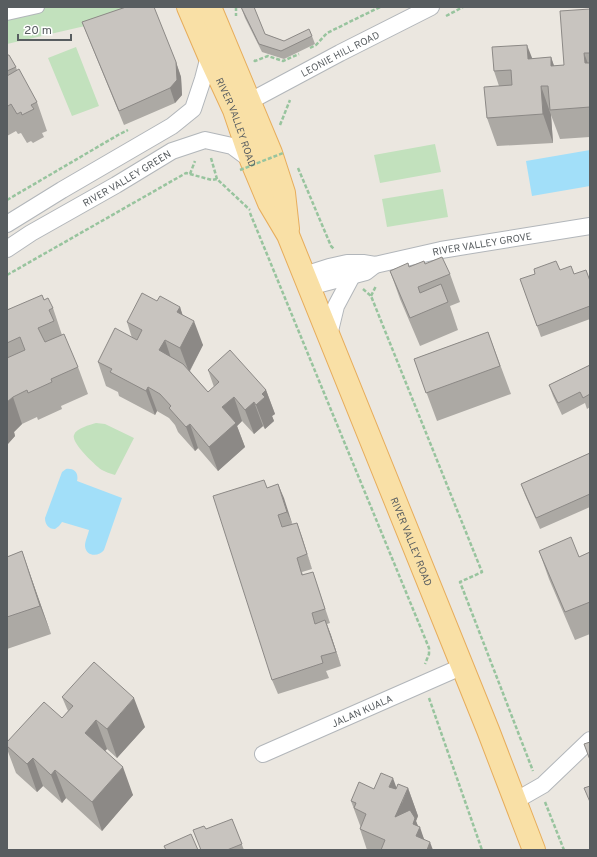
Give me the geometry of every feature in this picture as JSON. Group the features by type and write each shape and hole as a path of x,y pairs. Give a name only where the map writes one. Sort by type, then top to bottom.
{"main road":[{"name":"RIVER VALLEY ROAD","path":"188,7 208,56 271,154 284,193 288,235"},
{"name":"RIVER VALLEY ROAD","path":"210,7 241,106 246,165 288,235 534,850"}],"street":[{"path":"7,14 38,7"},
{"name":"LEONIE HILL ROAD","path":"241,106 340,53 431,7"},
{"path":"7,224 172,126 193,109 203,79 208,56"},
{"name":"RIVER VALLEY GREEN","path":"7,249 31,233 116,185 172,151 205,140 232,146 246,165"},
{"name":"RIVER VALLEY GROVE","path":"307,281 329,267 366,272 375,265 441,250 590,226"},
{"path":"329,335 336,306 349,270"},
{"name":"JALAN KUALA","path":"263,754 461,667"},
{"path":"515,801 543,785 590,740"}],"path":[{"path":"236,7 237,21"},
{"path":"307,50 316,45 327,33 380,7"},
{"path":"445,17 463,7"},
{"path":"252,54 255,61 268,56 282,61 302,53"},
{"path":"283,132 280,125 290,100 296,96"},
{"path":"7,200 118,135 132,129"},
{"path":"246,165 283,153"},
{"path":"297,165 331,246 344,257 354,282 371,296 482,572 460,582 514,719"},
{"path":"7,275 186,172 212,180 217,179 249,211 429,648 429,654 426,662 419,668 482,850"},
{"path":"249,211 256,207"}],"green space":[{"path":"7,7 143,7 85,26 7,44"},
{"path":"76,47 99,106 72,116 48,58"},
{"path":"435,144 441,172 380,183 374,155"},
{"path":"443,189 448,217 387,227 382,199"},
{"path":"96,423 105,424 134,438 115,475 104,471 87,457 74,438 77,430"}],"water":[{"path":"590,150 590,186 532,196 526,161"},
{"path":"66,469 74,470 77,473 77,481 122,498 104,550 99,554 93,555 86,550 85,544 89,530 62,522 55,529 47,526 45,518 62,472"}],"building":[{"path":"126,7 154,7 176,62 177,80 170,88 119,111 82,22"},
{"path":"241,7 254,7 265,34 284,41 309,29 312,36 281,51 259,44"},
{"path":"590,9 590,53 584,53 585,63 590,63 590,107 550,110 548,86 541,86 543,114 487,118 484,87 512,85 511,70 494,71 492,47 527,45 528,59 551,57 551,66 564,65 560,11"},
{"path":"7,54 16,67 7,71"},
{"path":"19,69 37,102 31,105 34,109 22,115 21,112 17,114 11,104 8,106 7,105 7,76"},
{"path":"442,257 450,274 418,287 420,293 441,284 448,302 410,318 390,271 408,263 409,267 424,261 425,264"},
{"path":"556,261 560,270 571,266 574,274 586,270 590,281 590,306 537,326 520,279 535,274 534,269"},
{"path":"142,293 157,301 160,296 180,307 177,312 194,321 180,348 165,340 159,350 183,364 208,392 219,382 208,370 230,350 266,390 262,394 265,397 256,405 254,402 245,410 234,397 222,407 236,423 209,447 190,424 186,427 169,408 171,406 160,394 148,387 146,391 110,372 112,369 98,362 115,328 137,340 142,330 127,322"},
{"path":"42,295 44,300 48,298 53,308 49,310 54,321 38,328 45,342 64,334 78,367 51,379 52,382 28,393 27,390 13,397 7,402 7,358 25,350 20,337 7,343 7,310"},
{"path":"488,332 500,366 426,393 414,359"},
{"path":"590,365 590,394 583,398 580,392 558,403 549,385"},
{"path":"590,453 590,494 536,518 521,484"},
{"path":"264,480 267,488 278,484 287,512 278,515 282,527 297,523 307,554 297,558 302,575 313,572 325,609 312,613 315,624 325,620 336,652 321,656 323,663 272,680 213,496"},
{"path":"571,537 579,557 590,552 590,602 565,612 539,551"},
{"path":"22,551 40,606 7,617 7,557"},
{"path":"94,662 134,698 107,729 96,720 85,733 123,767 92,802 55,770 51,775 33,758 27,764 7,746 7,742 44,702 62,718 73,706 62,697"},
{"path":"590,742 590,760 584,744"},
{"path":"381,773 393,778 389,787 396,789 398,784 408,788 395,817 410,810 415,818 413,824 420,827 416,836 430,842 427,850 381,850 385,840 360,829 366,814 354,808 356,803 351,801 359,782 374,789"},
{"path":"590,786 590,802 584,788"},
{"path":"232,819 242,844 227,850 201,850 193,830 204,826 206,829"},
{"path":"191,834 198,850 166,850 164,846"}]}
